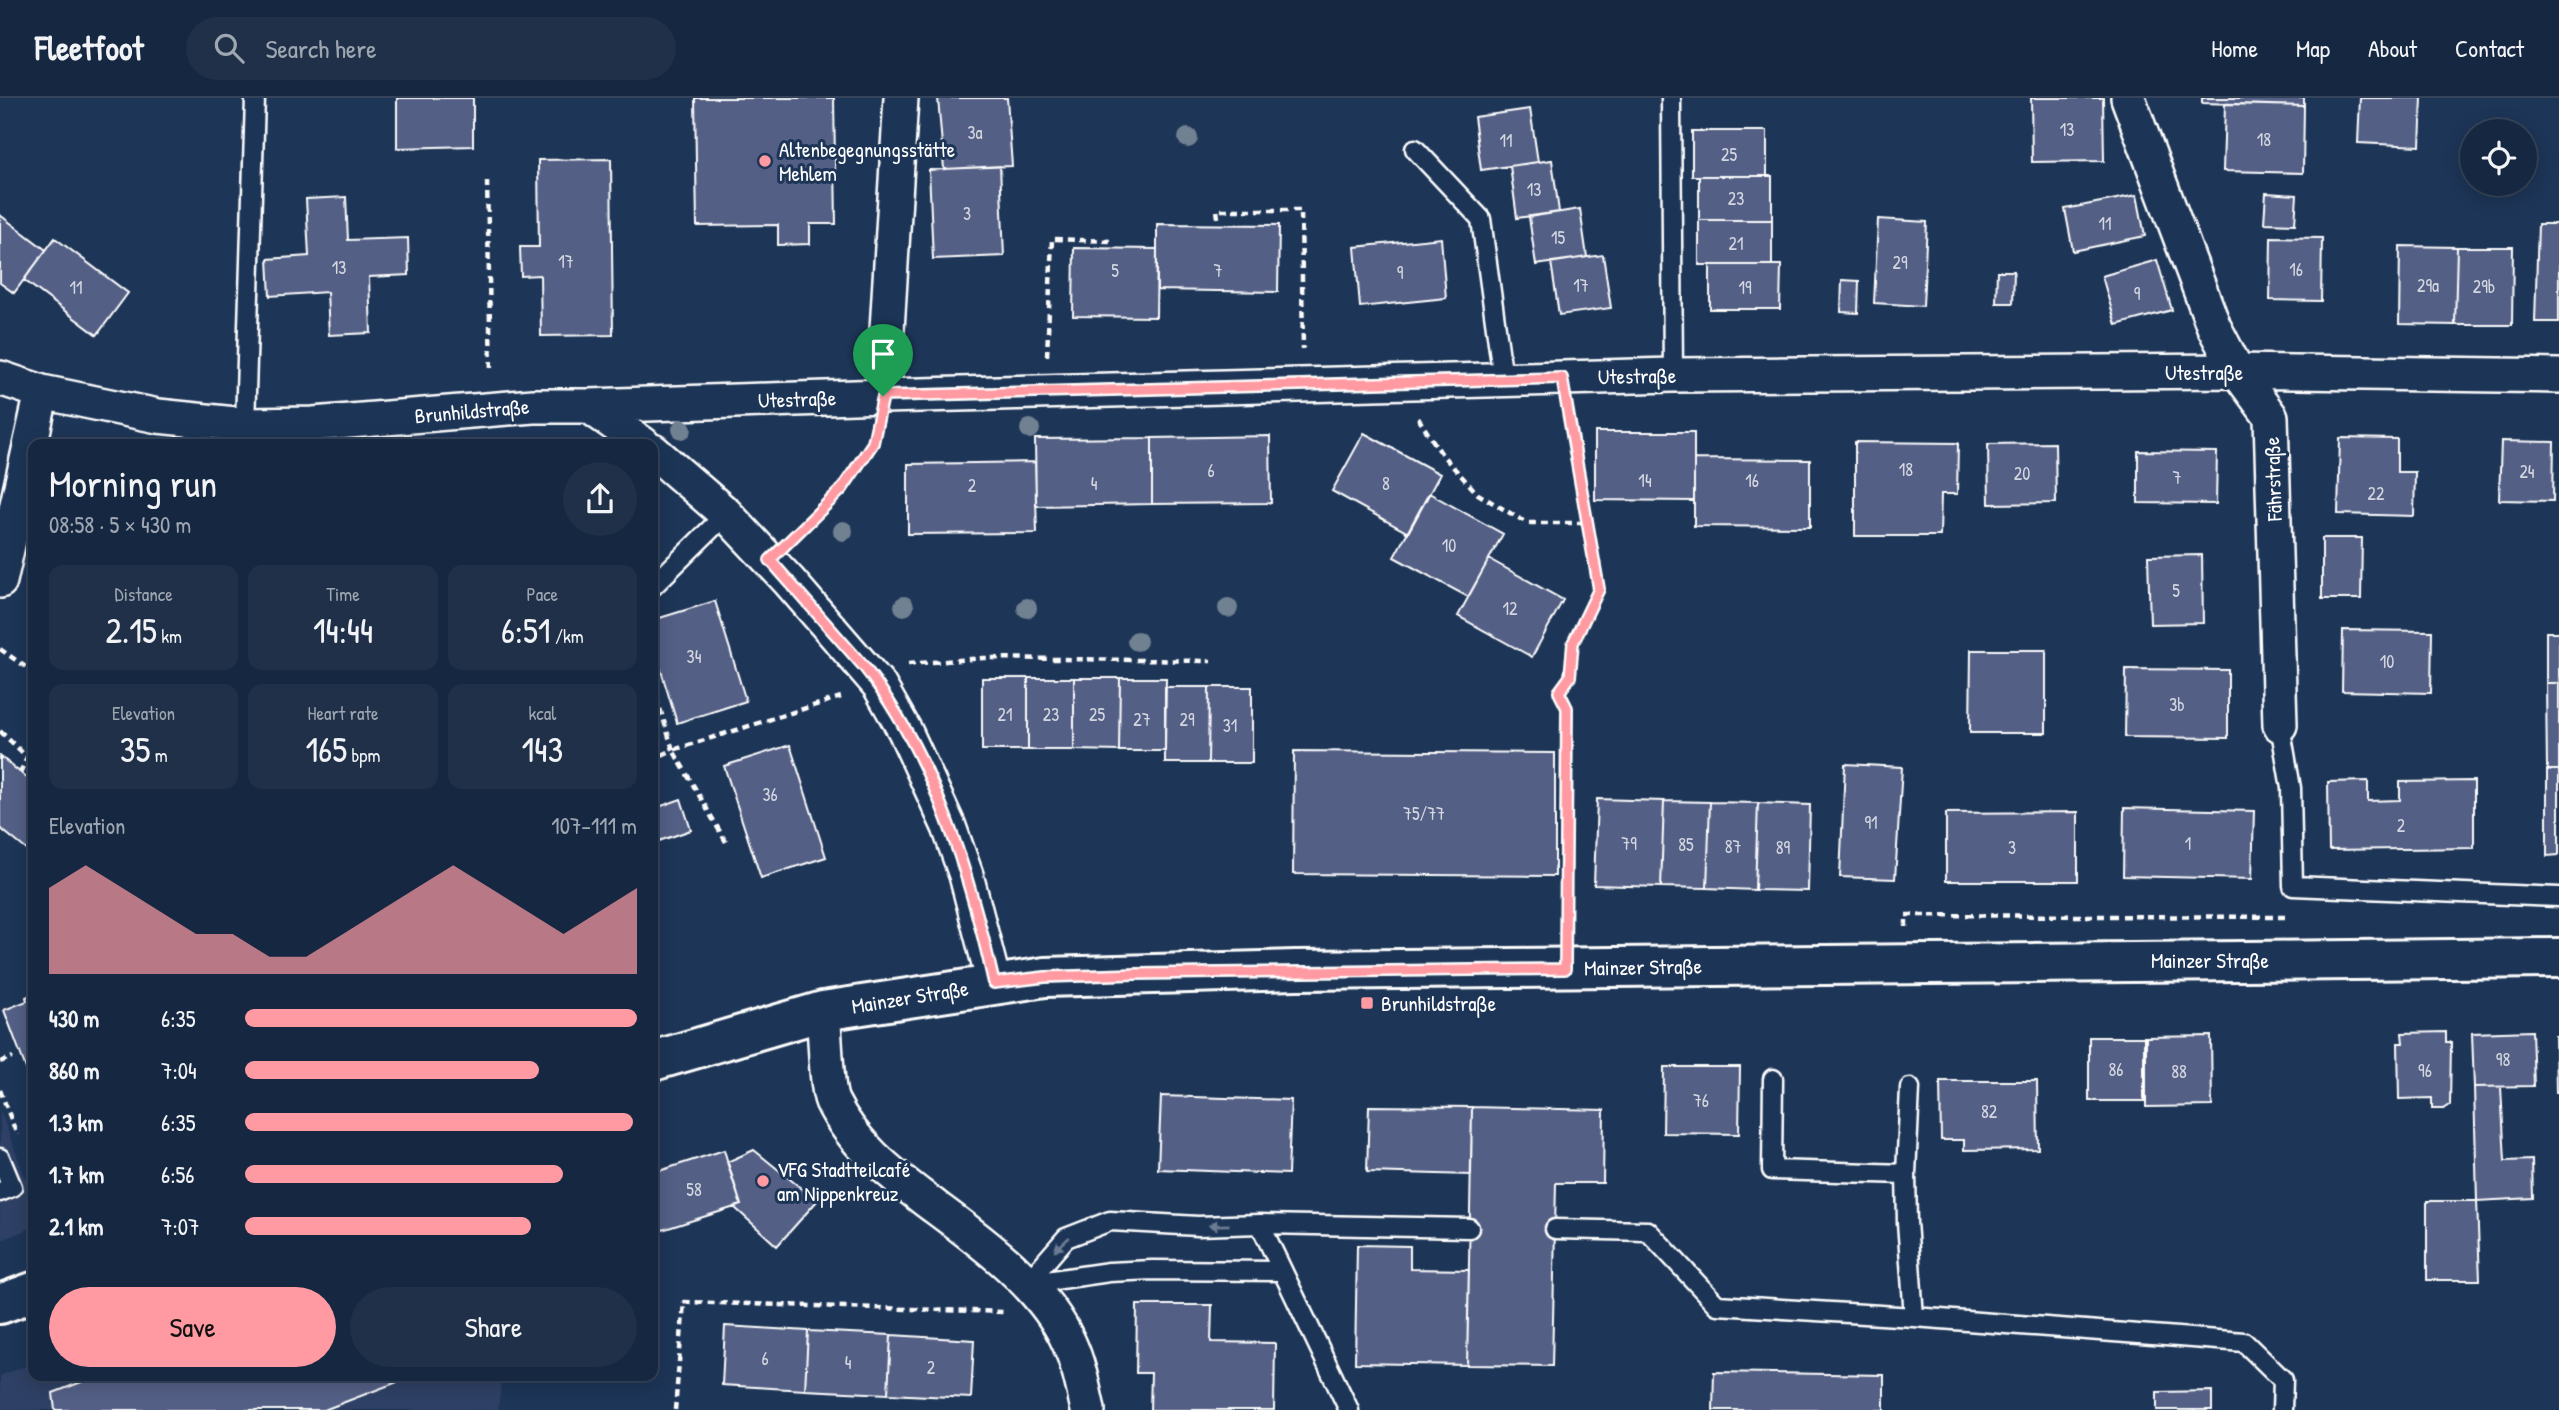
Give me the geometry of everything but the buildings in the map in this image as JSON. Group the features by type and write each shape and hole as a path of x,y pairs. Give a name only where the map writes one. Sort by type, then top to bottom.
{"street":[{"path":"883,396 901,98"},
{"name":"Fährstraße","path":"2128,98 2214,327 2237,371 2271,417 2280,725"},
{"name":"Utestraße","path":"589,407 883,396 1674,375 2237,371 2559,376"},
{"name":"Brunhildstraße","path":"0,378 42,391 158,416 245,425 313,424 491,408 589,407"},
{"path":"31,439 42,391"},
{"path":"589,407 636,439"},
{"path":"0,581 28,454"},
{"path":"658,456 726,514 872,677 905,731 949,827 966,875 994,983"},
{"name":"Mainzer Straße","path":"658,1060 823,1011 1045,977 1159,973 1906,963 2559,958"},
{"path":"823,1011 831,1098 851,1133 884,1167 979,1240 1027,1284 1068,1341 1081,1374 1088,1410"},
{"path":"0,1304 28,1294"}],"lane":[{"path":"245,425 255,98"},
{"path":"1671,98 1674,375"},
{"path":"1415,149 1481,219 1503,379"},
{"path":"658,581 726,514"},
{"path":"2280,725 2291,788 2293,886 2559,897"},
{"path":"1773,1079 1772,1170 1906,1174"},
{"path":"1910,1088 1906,1174 1914,1317"},
{"path":"0,1158 12,1187 0,1192"},
{"path":"1027,1284 1066,1238 1110,1221 1198,1226 1260,1224 1469,1228"},
{"path":"1260,1224 1349,1410"},
{"path":"1555,1229 1648,1231 1717,1306 1914,1317 2245,1342 2283,1380 2282,1410"},
{"path":"1027,1284 1109,1272 1281,1272"}],"path":[{"path":"487,181 491,408"},
{"path":"1218,218 1217,210 1301,210 1303,385"},
{"path":"1045,392 1052,239 1112,241"},
{"path":"1562,378 1599,589 1573,643 1570,677 1559,692 1567,708 1565,969"},
{"path":"1395,382 1443,456 1478,494 1527,523 1586,523"},
{"path":"770,560 842,489 873,443 883,396"},
{"path":"0,649 28,669"},
{"path":"658,758 872,677 984,658 1211,661"},
{"path":"658,703 673,750 726,842"},
{"path":"0,732 27,757 20,773"},
{"path":"1906,963 1906,915 2293,917"},
{"path":"0,1062 13,1057"},
{"path":"675,1410 684,1302 1051,1314"}],"shaded area":[{"path":"0,1110 28,1185 28,1229 0,1241"},
{"path":"28,1365 28,1381 501,1381 498,1410 0,1410 0,1376"}],"place":[{"name":"Altenbegegnungsstätte Mehlem","path":"765,161"},
{"name":"Brunhildstraße","path":"1367,1003"},
{"name":"VFG Stadtteilcafé am Nippenkreuz","path":"763,1181"}],"route":[{"path":"1562,378 1599,589 1573,643 1570,677 1559,692 1567,708 1565,969 1296,970 1045,977 994,983 984,935 966,875 928,776 905,731 879,685 770,560 842,489 873,443 883,396 1562,378"}]}
